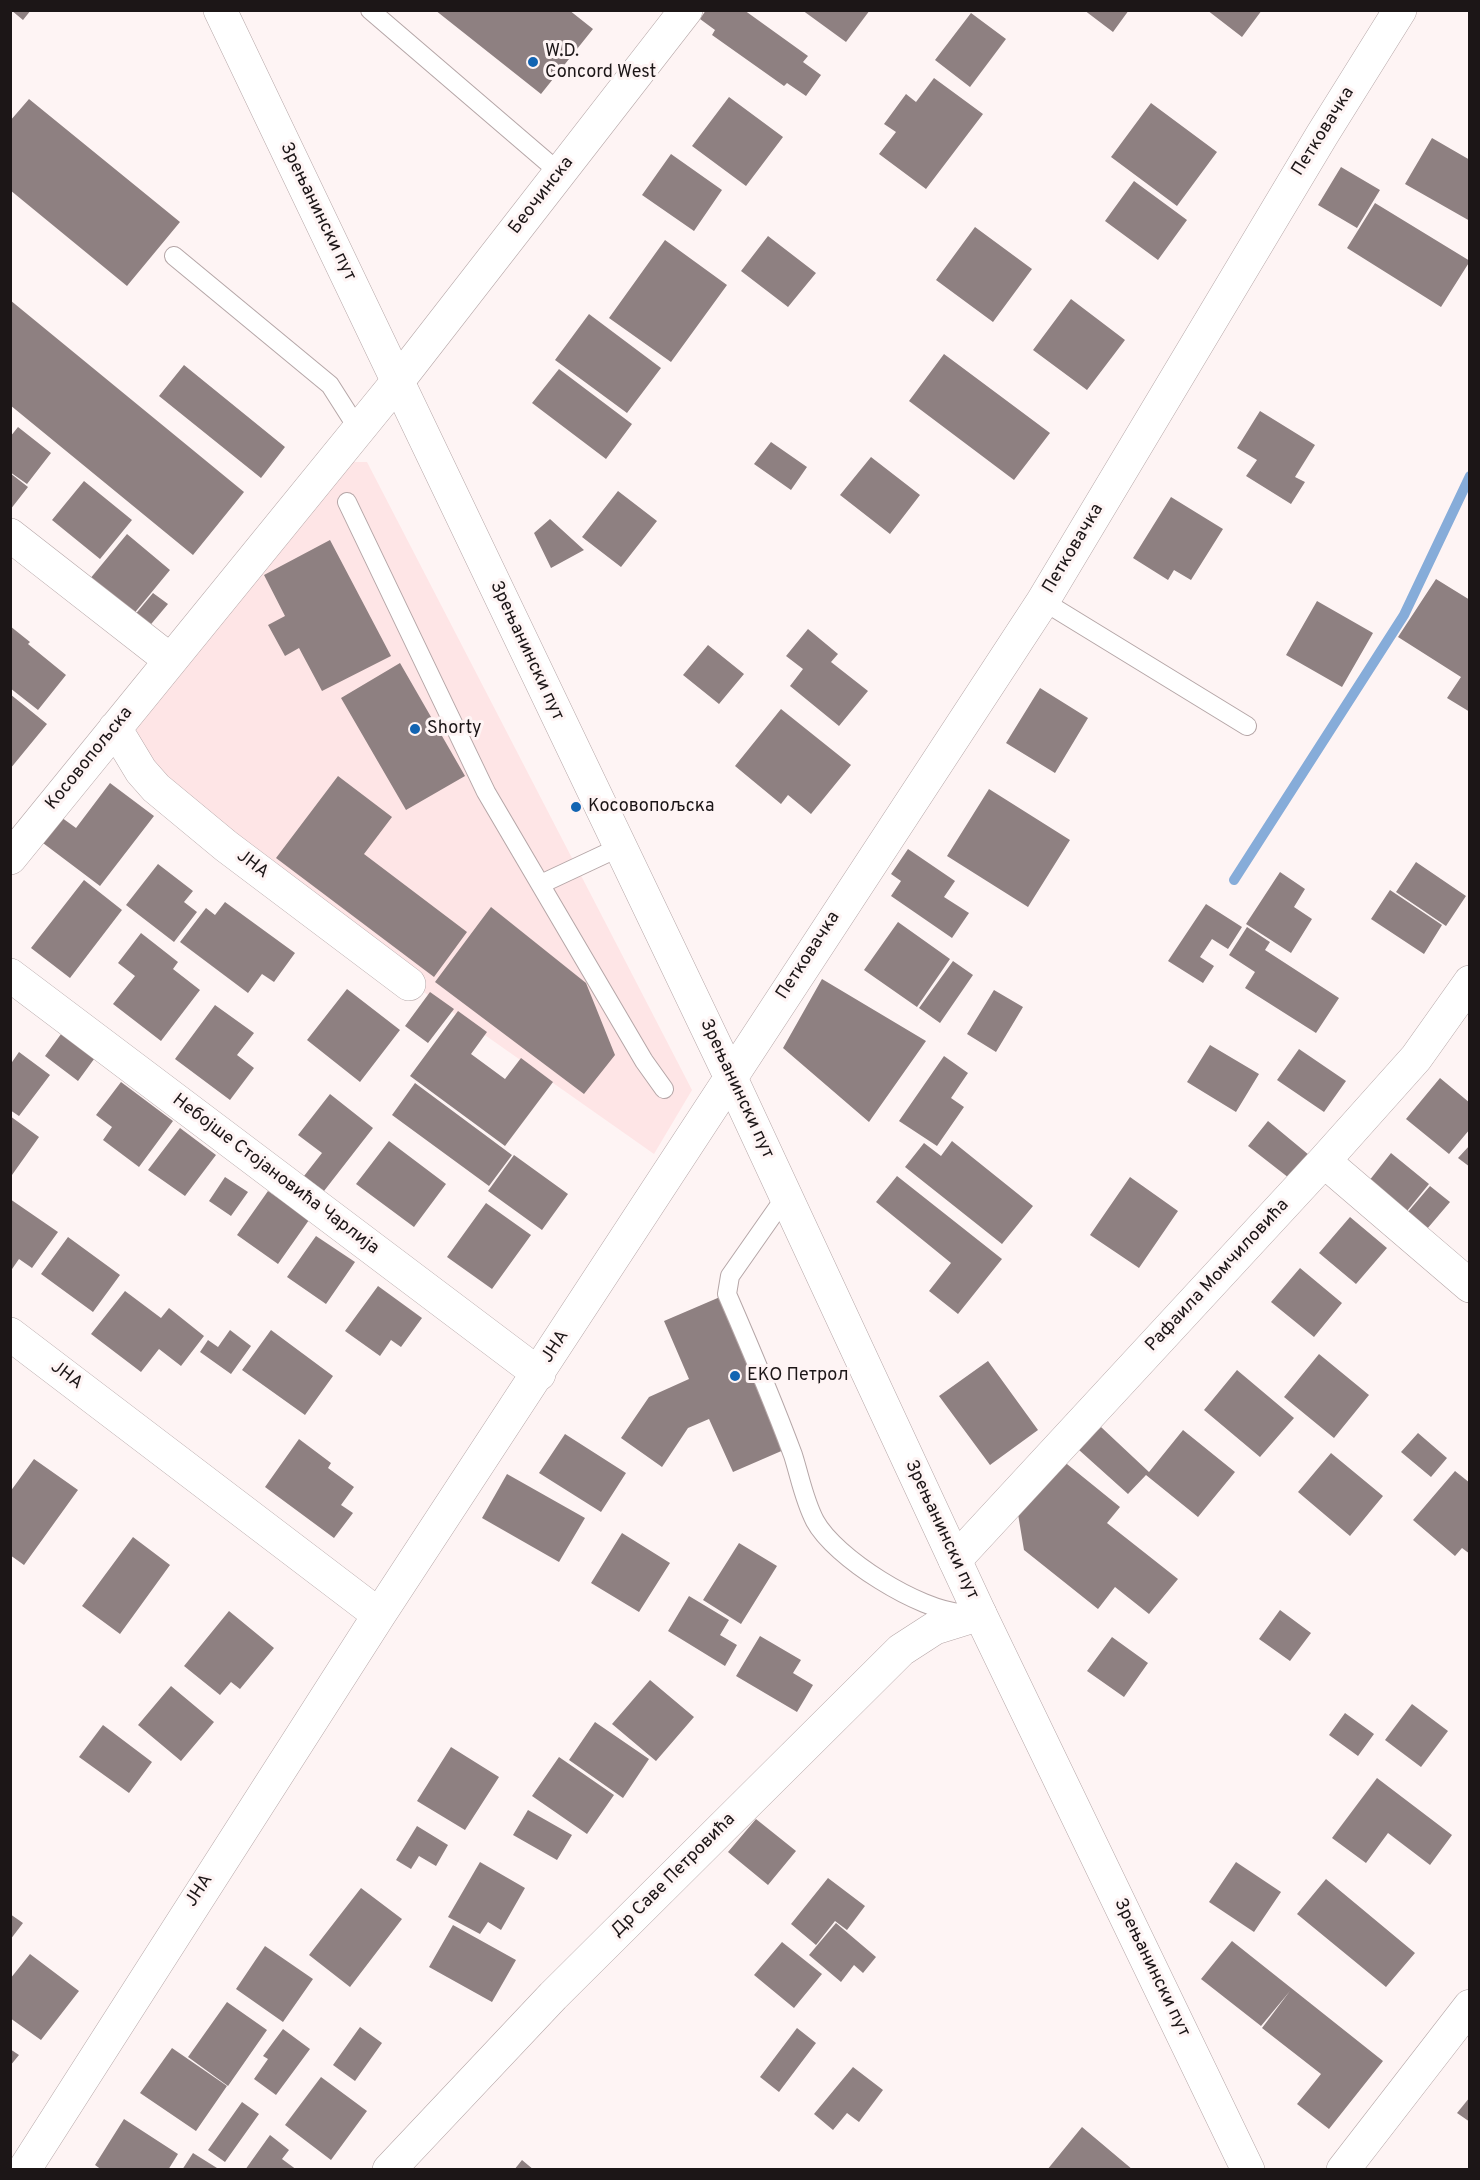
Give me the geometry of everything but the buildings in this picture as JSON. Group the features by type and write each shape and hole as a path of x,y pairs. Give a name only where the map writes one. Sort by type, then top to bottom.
{"street":[{"name":"Зрењанински пут","path":"220,10 730,1076 955,1560 1248,2169"},
{"name":"Беочинска","path":"398,381 686,10"},
{"name":"Петковачка","path":"730,1076 1043,601 1322,135 1400,10"},
{"name":"Косовопољска","path":"10,858 20,824 116,728 398,381"},
{"path":"10,535 170,660"},
{"name":"ЈНА","path":"116,728 141,771 156,788 226,846 409,984"},
{"name":"Небојше Стојановића Чарлија","path":"10,975 539,1374"},
{"name":"Рафаила Момчиловића","path":"955,1560 1324,1161 1416,1058 1470,982"},
{"name":"ЈНА","path":"24,2169 379,1615 539,1374 730,1076"},
{"path":"1324,1161 1470,1286"},
{"name":"ЈНА","path":"10,1334 379,1615"},
{"name":"Др Саве Петровића","path":"389,2169 562,1988 901,1650 935,1628 981,1614"},
{"path":"1343,2169 1470,2006"}],"lane":[{"path":"370,10 560,173"},
{"path":"174,256 330,386 358,429"},
{"path":"347,502 486,792 644,1061 664,1089"},
{"path":"1043,601 1247,726"},
{"path":"541,885 620,847"},
{"path":"786,1196 730,1276 727,1294 793,1457 815,1521 834,1547 924,1605 946,1612 981,1614"}],"shaded area":[{"path":"353,462 367,462 692,1090 654,1154 418,988 426,979 153,772 135,727"}],"waterway":[{"path":"1234,880 1404,615 1470,476"}],"place":[{"name":"W.D. Concord West","path":"533,62"},
{"name":"Shorty","path":"415,729"},
{"name":"Косовопољска","path":"576,807"},
{"name":"ЕКО Петрол","path":"735,1376"}]}
